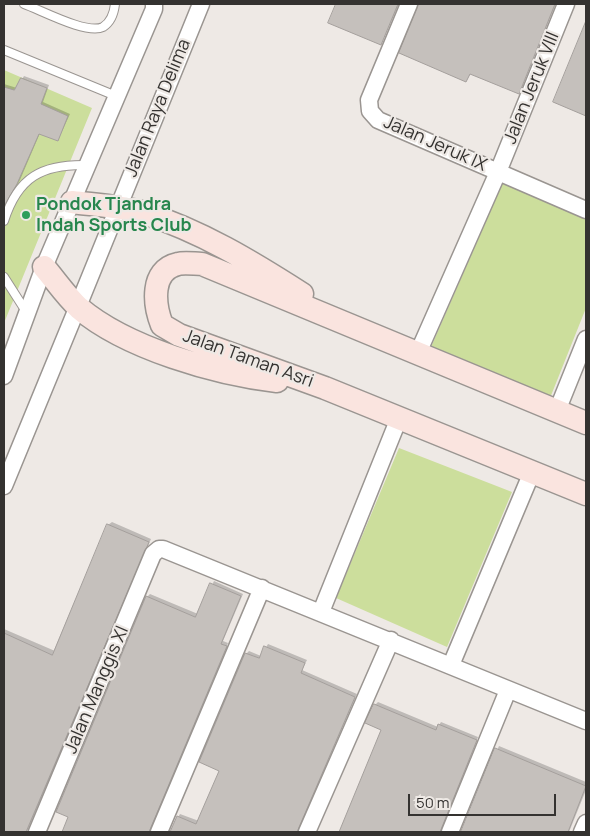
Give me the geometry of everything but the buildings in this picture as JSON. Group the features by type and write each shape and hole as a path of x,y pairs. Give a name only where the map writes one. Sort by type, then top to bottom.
{"main road":[{"path":"70,205 143,213 219,244 256,264 346,323"},
{"name":"Jalan Taman Asri","path":"586,423 202,264 177,264 162,274 157,287 154,300 162,325 179,335 325,388 586,494"},
{"path":"44,268 78,306 115,334 216,370 262,380 325,388"}],"street":[{"path":"4,376 44,268 154,9 154,4"},
{"name":"Jalan Raya Delima","path":"116,210 200,4"},
{"name":"Jalan Jeruk IX","path":"409,4 369,100 370,111 378,120 586,210"},
{"name":"Jalan Jeruk VIII","path":"418,353 498,172 566,4"},
{"path":"4,486 116,210"},
{"path":"557,412 586,339"},
{"path":"321,612 399,418"},
{"path":"451,665 532,472"},
{"name":"Jalan Manggis XI","path":"37,832 153,554 158,549 164,548 262,588"},
{"path":"159,832 262,588 586,721"},
{"path":"307,832 391,640"},
{"path":"450,832 508,690"},
{"path":"582,832 586,823"}],"lane":[{"path":"24,4 83,28 94,29 103,27 113,17 115,4"},
{"path":"4,50 116,96"},
{"path":"4,221 18,190 39,172 63,164 87,165"},
{"path":"4,277 27,313"}],"green space":[{"name":"Pondok Tjandra Indah Sports Club","path":"4,70 92,108 4,323"},
{"path":"503,182 586,219 586,308 550,398 431,347"},
{"path":"399,448 512,492 447,647 336,598"}],"place":[{"name":"Pondok Tjandra Indah Sports Club","path":"26,215"}]}
